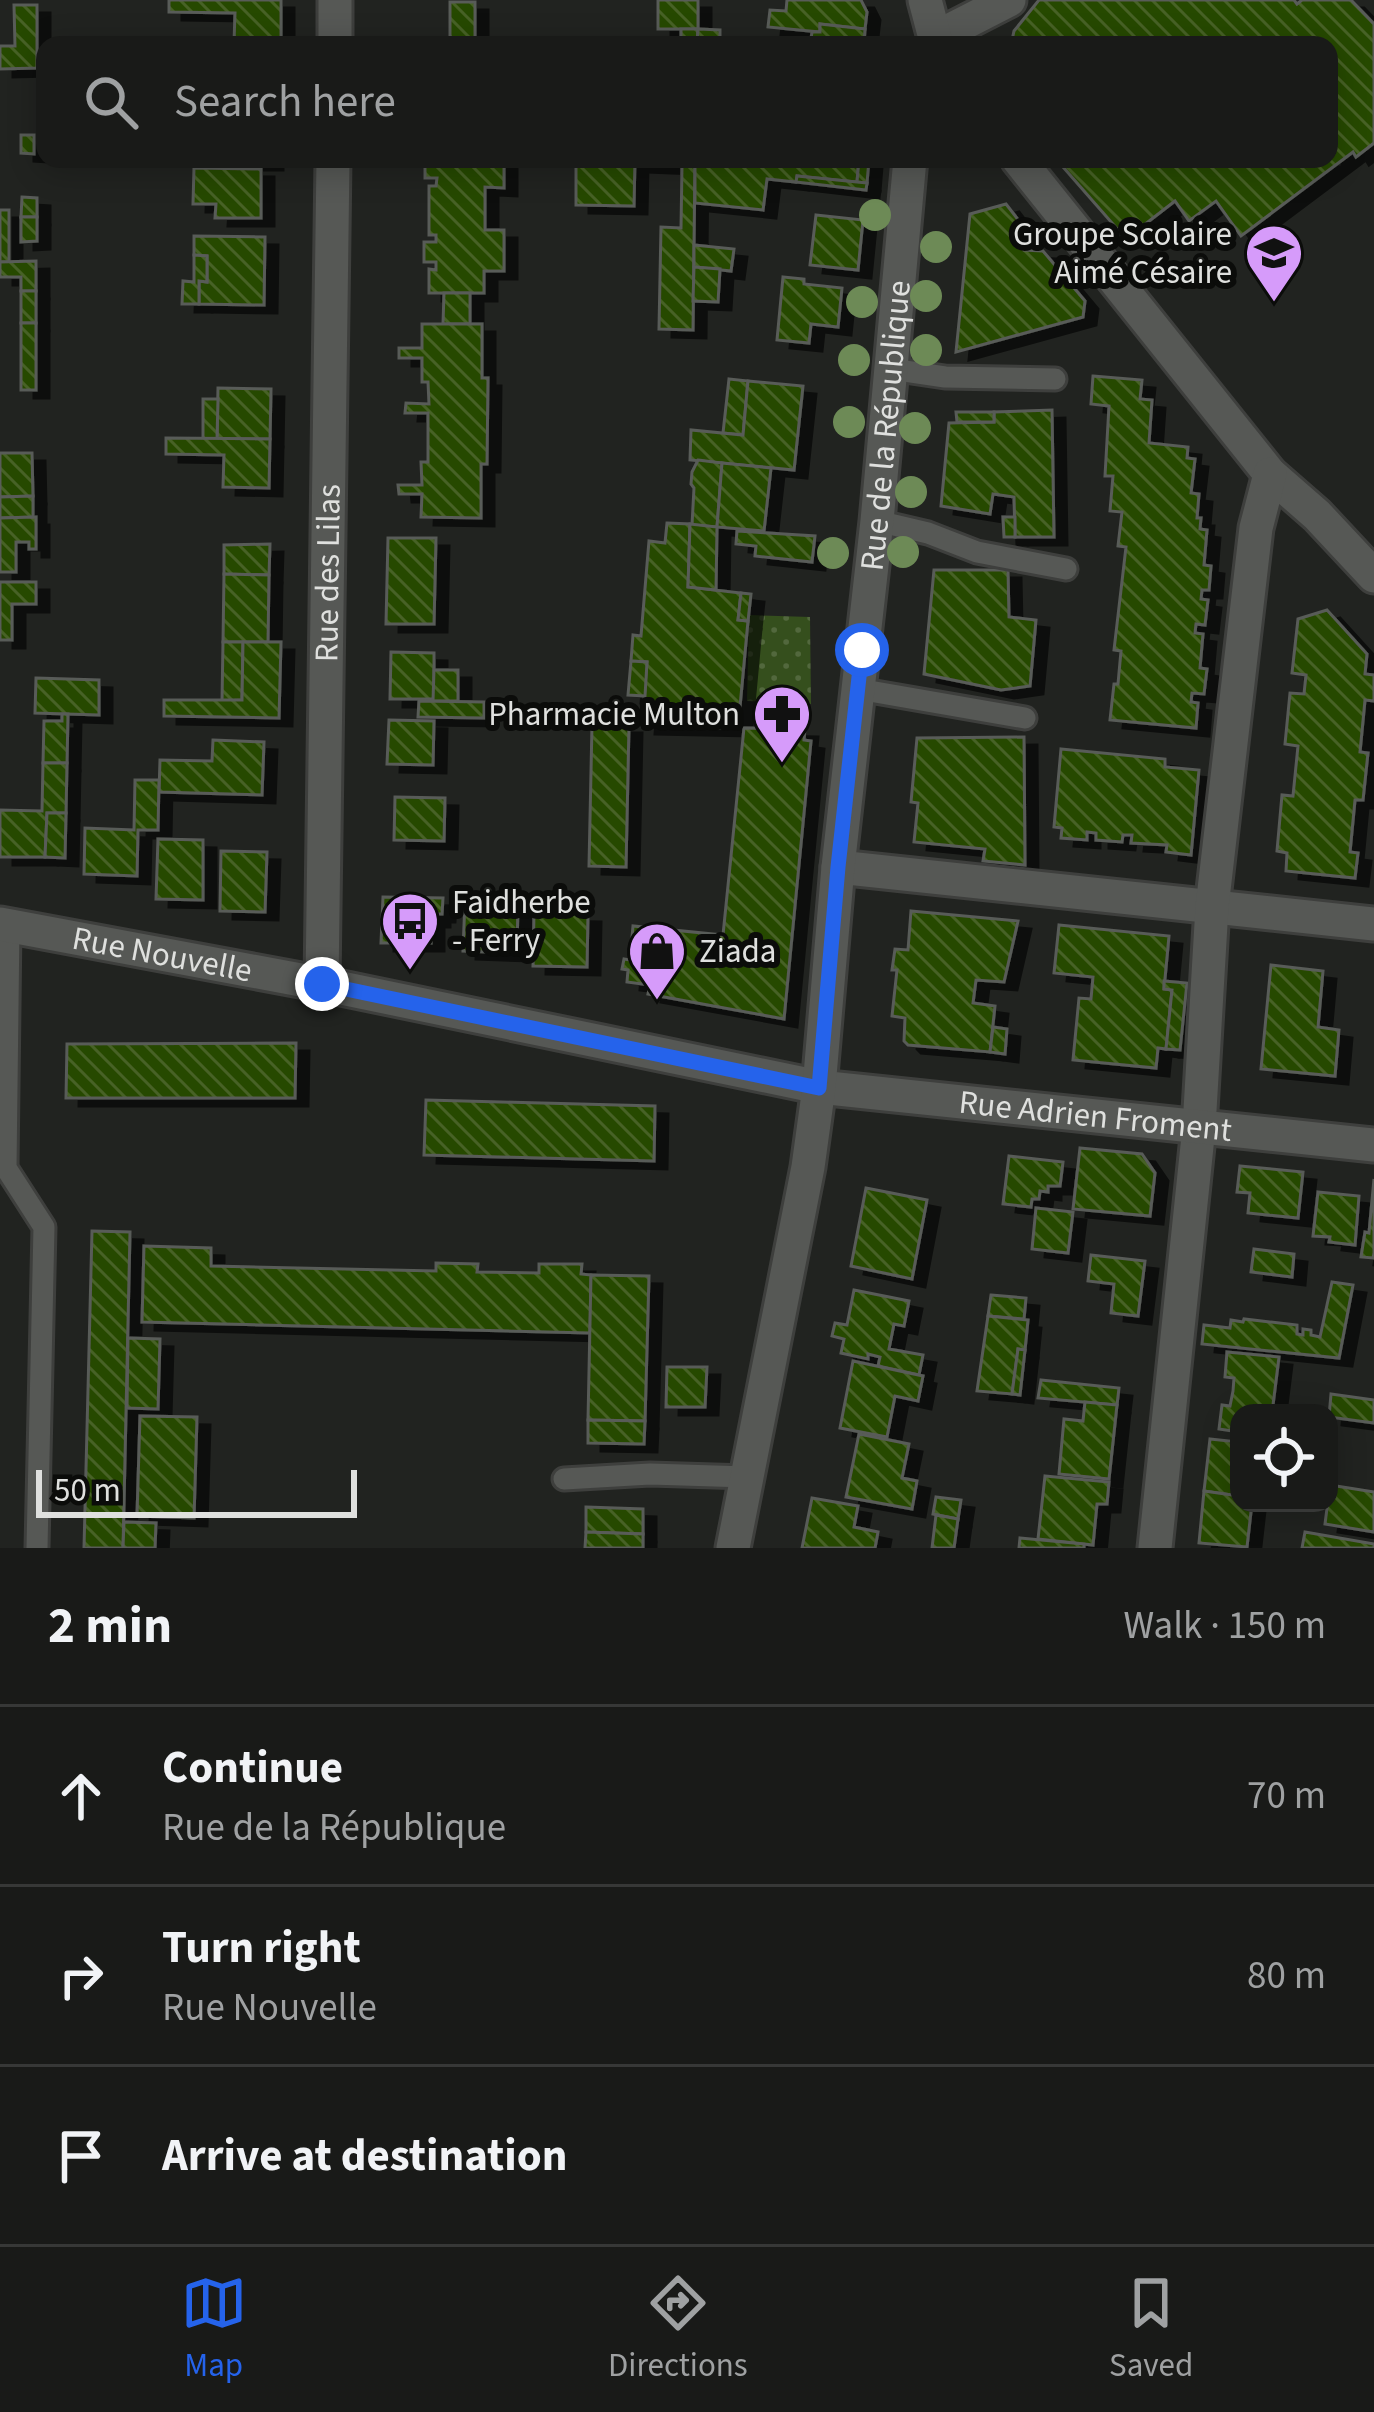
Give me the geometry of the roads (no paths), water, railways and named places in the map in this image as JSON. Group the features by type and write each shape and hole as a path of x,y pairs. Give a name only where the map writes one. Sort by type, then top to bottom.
{"street":[{"path":"334,36 335,0"},
{"path":"925,0 934,36"},
{"path":"948,36 1010,0"},
{"name":"Rue des Lilas","path":"322,984 333,168"},
{"name":"Rue de la République","path":"734,1548 819,1088 909,168"},
{"path":"1025,168 1270,474 1317,515 1374,576"},
{"path":"1155,1548 1199,1127 1212,907 1256,528 1270,474"},
{"path":"838,867 1374,924"},
{"name":"Rue Nouvelle","path":"5,924 322,984 819,1088"},
{"name":"Rue Adrien Froment","path":"819,1088 1374,1145"}],"lane":[{"path":"891,368 945,377 1055,379"},
{"path":"877,521 928,533 977,552 1066,569"},
{"path":"858,689 1025,718"},
{"path":"5,924 3,1168 44,1227 37,1548"},
{"path":"564,1479 650,1474 747,1477"}],"place":[{"name":"Groupe Scolaire Aimé Césaire","path":"1274,304"},
{"name":"Pharmacie Multon","path":"782,765"},
{"name":"Faidherbe - Ferry","path":"410,972"},
{"name":"Ziada","path":"657,1002"}]}
